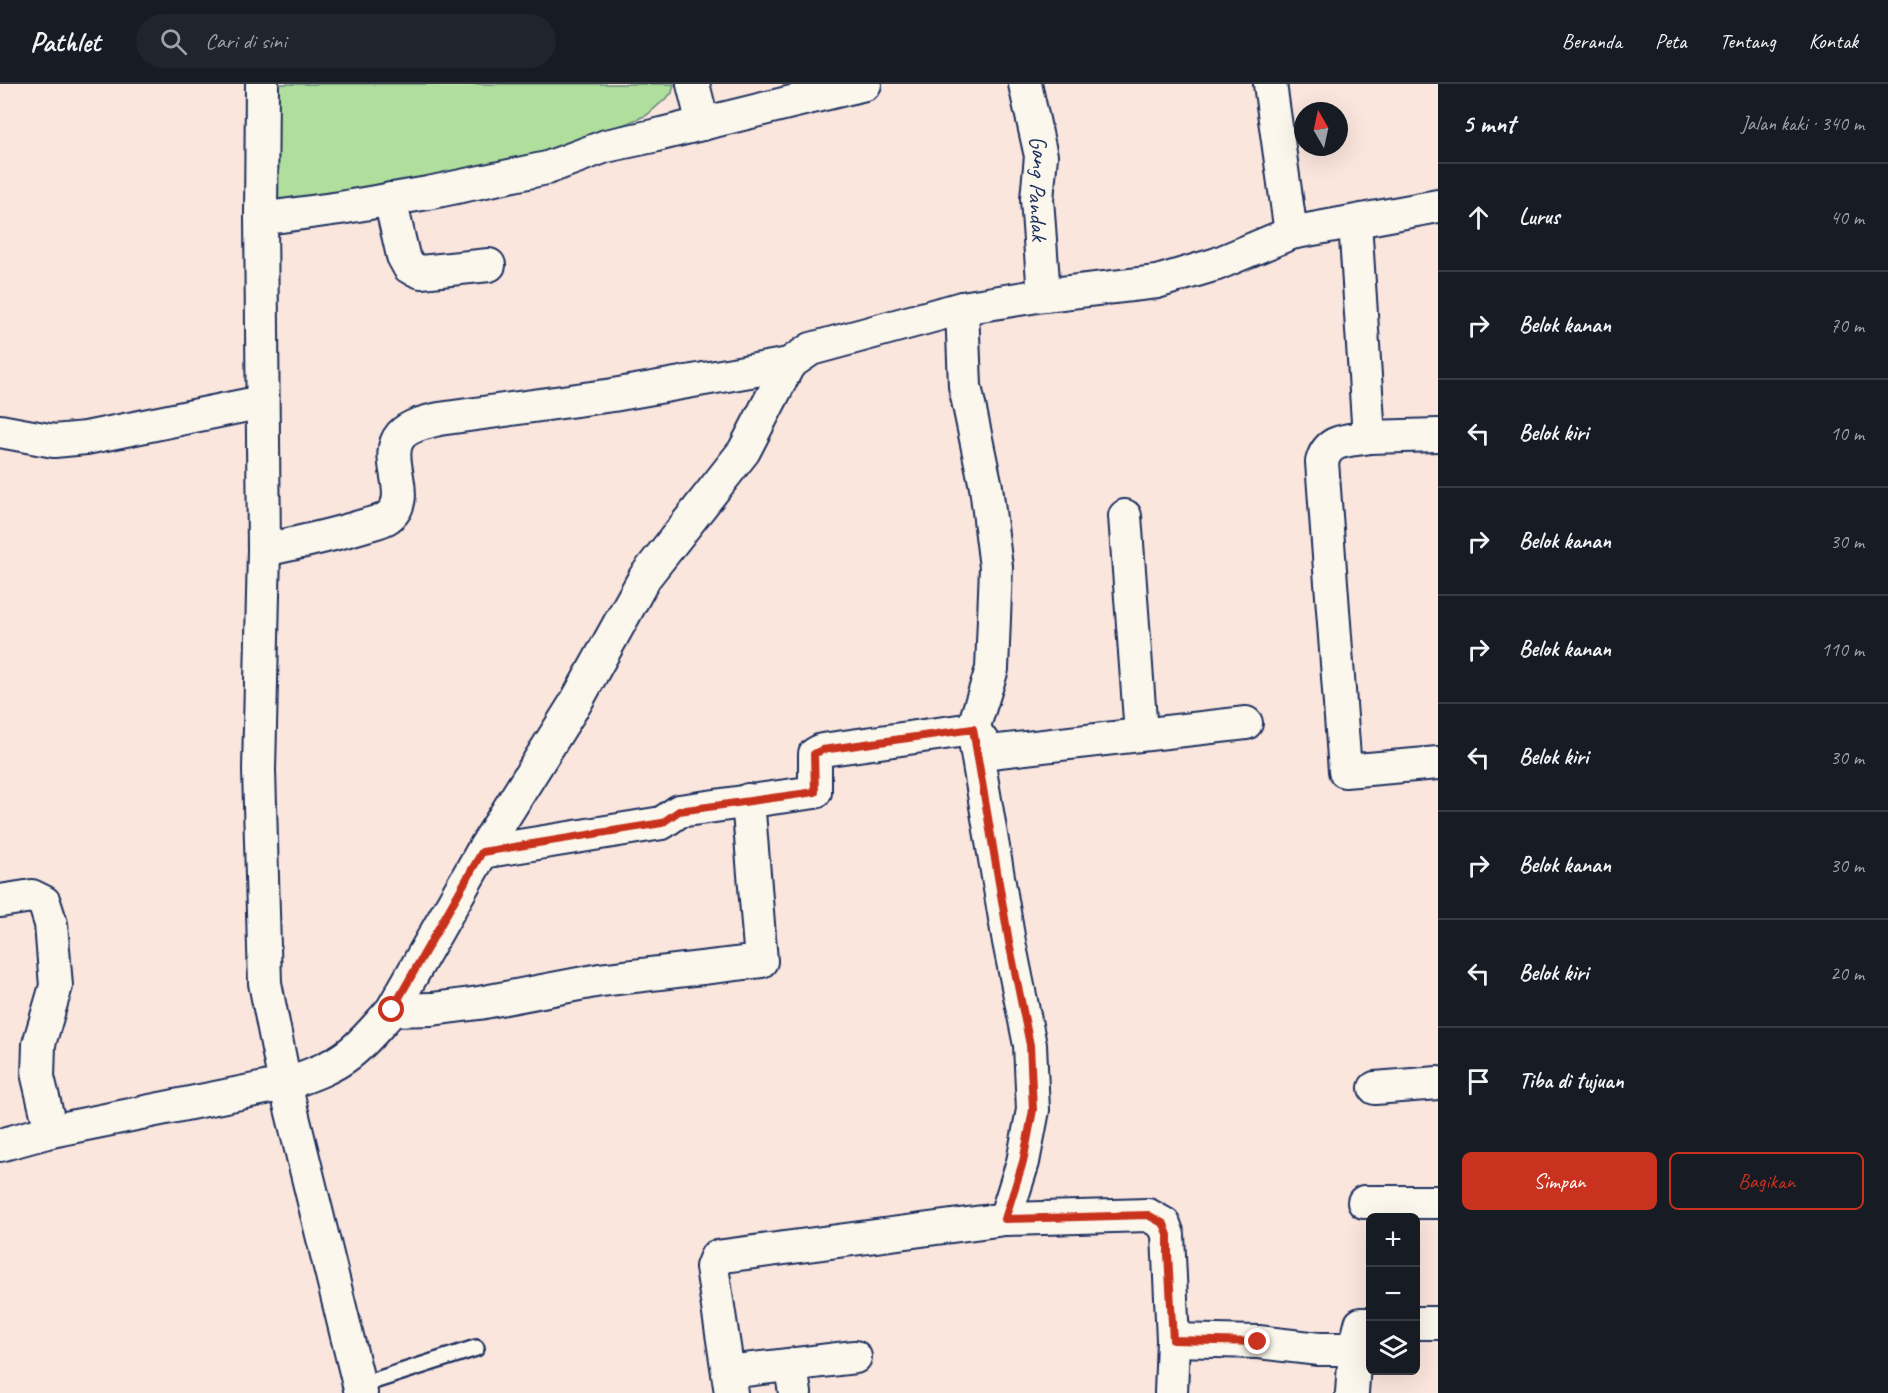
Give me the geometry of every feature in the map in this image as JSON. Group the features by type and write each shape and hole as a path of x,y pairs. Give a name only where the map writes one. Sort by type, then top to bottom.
{"street":[{"path":"262,84 264,550 259,770 265,982 352,1391"},
{"path":"693,84 703,124"},
{"path":"261,216 301,214 547,168 606,146 865,84"},
{"name":"Gang Pandak","path":"1025,84 1041,156 1037,199 1044,295"},
{"path":"1270,84 1291,233"},
{"path":"390,199 403,256 409,267 421,272 489,265"},
{"path":"264,550 342,532 387,518 395,509 399,498 394,450 401,435 418,424 439,419 613,395 789,364 810,349 962,308 1044,295 1157,282 1217,264 1291,233 1438,206"},
{"path":"1355,222 1369,437"},
{"path":"962,308 965,386 986,487 996,567 992,669 973,729 1009,942 1030,1045 1033,1110 1023,1162 1005,1219"},
{"path":"0,1145 51,1131 162,1107 285,1084 322,1071 349,1054 392,1010 482,852 576,702 645,577 744,451 789,364"},
{"path":"0,431 54,441 86,438 262,402"},
{"path":"1438,435 1369,437 1332,444 1324,452 1322,462 1345,771 1438,763"},
{"path":"1125,516 1141,734"},
{"path":"973,729 990,752 1246,723"},
{"path":"482,852 662,823 679,811 815,792 814,754 822,750 973,729"},
{"path":"392,1010 432,1009 479,1003 600,980 760,961 748,800"},
{"path":"0,901 32,896 44,902 51,924 56,986 39,1044 38,1077 51,1131"},
{"path":"1375,1088 1438,1083"},
{"path":"1364,1202 1438,1202"},
{"path":"855,1357 729,1383 711,1267 716,1257 1005,1219 1148,1215 1164,1224 1168,1235 1173,1340 1171,1393"},
{"path":"1420,1323 1438,1323"},
{"path":"1173,1340 1258,1342 1319,1349 1363,1336 1352,1393"}],"lane":[{"path":"352,1391 476,1348"}],"green space":[{"path":"274,84 674,84 672,93 647,115 581,142 440,179 274,201"}],"route":[{"path":"392,1010 482,852 662,823 679,811 815,792 814,754 822,750 973,729 1009,942 1030,1045 1033,1110 1023,1162 1005,1219 1148,1215 1164,1224 1168,1235 1173,1340 1258,1342"}]}
